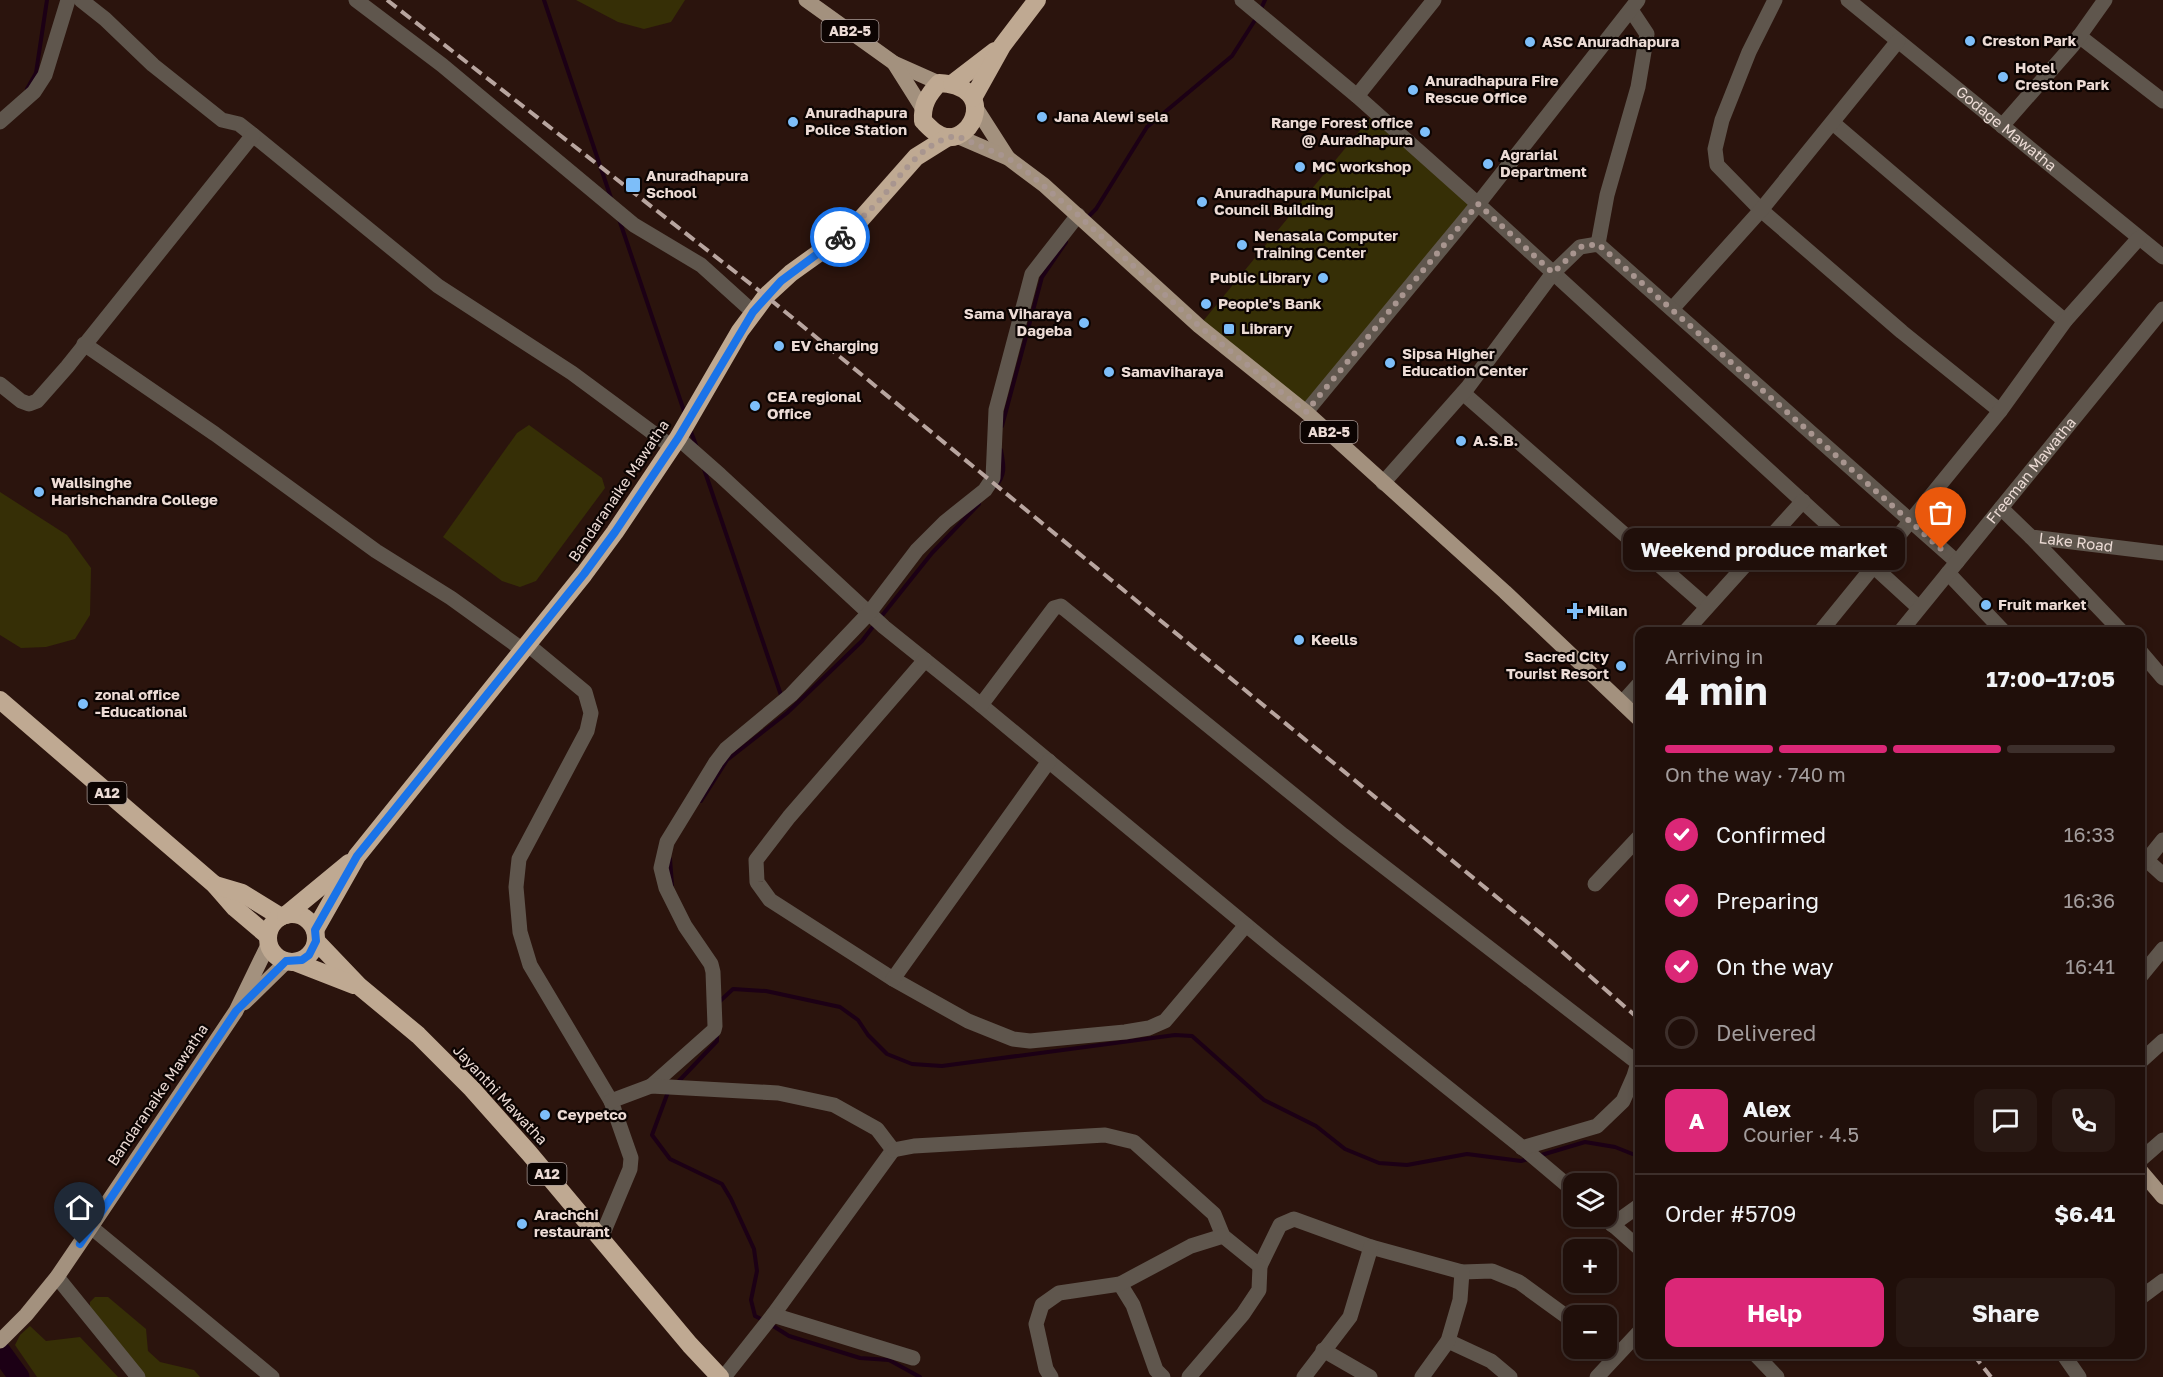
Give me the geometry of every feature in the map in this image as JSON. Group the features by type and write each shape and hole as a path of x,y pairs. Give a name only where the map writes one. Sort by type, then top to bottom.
{"highway":[{"path":"923,115 934,132 952,137 971,124 975,103 1002,46 1037,0"},
{"path":"916,157 928,95 1002,46"},
{"path":"946,84 964,88 975,103"},
{"name":"Bandaranaike Mawatha","path":"315,935 357,856 615,532 675,443 753,312 781,281 862,218 916,157 952,137"},
{"name":"A12","path":"0,700 215,885 235,908 269,940"},
{"name":"Bandaranaike Mawatha","path":"283,916 357,856"},
{"name":"A12","path":"215,885 242,893 283,916"},
{"path":"295,914 303,916 310,922 315,935 309,955 291,961 275,955 269,940 270,928 283,916 295,914"},
{"name":"Jayanthi Mawatha","path":"315,935 359,986 418,1035 472,1089 529,1153 655,1305 722,1377"},
{"name":"Jayanthi Mawatha","path":"291,961 359,986"}],"main road":[{"name":"AB2-5","path":"806,0 894,63 946,84"},
{"name":"AB2-5","path":"894,63 923,115"},
{"name":"AB2-5","path":"975,103 1008,158"},
{"name":"AB2-5","path":"952,137 1008,158 1078,215 1199,326 1306,412 1505,592 1635,715"},
{"name":"Bandaranaike Mawatha","path":"0,1341 57,1277 92,1227 236,1011 269,940"},
{"name":"Bandaranaike Mawatha","path":"236,1011 291,961"},
{"path":"2145,1176 2163,1197"}],"street":[{"path":"0,122 34,92 45,75 68,0"},
{"path":"81,0 105,19 153,65 222,120 239,124 254,135 438,286 572,373 720,475 876,619 924,660 1563,1181"},
{"path":"356,0 442,64 634,225 701,265 753,312"},
{"path":"1356,96 1434,0"},
{"path":"1775,0 1745,62 1722,120 1715,149 1717,165 1761,210 1902,332 2000,411"},
{"name":"Godage Mawatha","path":"1848,0 2163,257"},
{"path":"2002,126 2079,36 2105,0"},
{"path":"1244,2 1356,96 1478,204 1919,608"},
{"path":"1306,412 1478,204 1634,5 1647,34 1638,87 1607,195 1598,244"},
{"path":"2079,36 2160,92"},
{"path":"1672,309 1761,210 1898,41"},
{"path":"1833,123 2065,321"},
{"path":"0,384 21,401 29,404 37,401 254,135"},
{"path":"666,1087 715,1026 711,964 685,926 666,888 661,868 667,842 726,749 876,619 917,550 945,522 985,490 993,478 996,410 1032,274 1078,215"},
{"path":"1825,627 2000,411 2065,321 2139,238"},
{"path":"1383,483 1464,393 1553,273 1580,247 1598,244"},
{"path":"1598,244 1910,521 1952,567 2000,627"},
{"name":"Freeman Mawatha","path":"1904,627 2163,309"},
{"path":"84,344 215,434 375,551 525,647 585,692 591,713 586,731 519,859 516,887 520,932 530,965 611,1101 631,1158 630,1168 601,1238"},
{"path":"1464,393 1706,606"},
{"path":"1688,627 1803,501"},
{"name":"Lake Road","path":"2001,508 2031,537 2163,553"},
{"path":"2031,537 2117,627"},
{"path":"981,705 1054,608 1061,606 1343,835 1635,1061"},
{"path":"2145,657 2163,678"},
{"path":"924,660 789,817 756,860 757,882 770,900 893,979 968,1021 1013,1038 1030,1041 1125,1032 1149,1028 1165,1021 1246,925"},
{"path":"1622,703 1635,689"},
{"path":"893,979 1049,761"},
{"path":"2145,856 2163,840"},
{"path":"1595,884 1635,841"},
{"path":"2145,858 2163,875"},
{"path":"2145,971 2163,950"},
{"path":"2145,1057 2163,1041"},
{"path":"1526,1151 1597,1126 1623,1101 1635,1073"},
{"path":"611,1101 666,1087 778,1093 834,1105 877,1130 893,1150"},
{"path":"722,1377 771,1317 893,1150 914,1146 1105,1135 1134,1142 1214,1214 1223,1236 1260,1266"},
{"path":"2145,1156 2163,1140"},
{"path":"1617,1216 1635,1207"},
{"path":"1189,1377 1259,1290 1260,1266 1280,1225 1294,1219 1371,1247 1462,1272 1492,1271 1519,1282 1563,1314"},
{"path":"92,1227 272,1377"},
{"path":"1614,1227 1635,1245"},
{"path":"1051,1377 1046,1369 1036,1324 1042,1305 1059,1293 1120,1284 1150,1270 1191,1246 1223,1236"},
{"path":"1304,1377 1350,1317 1371,1247"},
{"path":"1422,1377 1448,1341 1460,1299 1462,1272"},
{"path":"57,1277 138,1377"},
{"path":"2145,1294 2163,1281"},
{"path":"1120,1284 1133,1305 1156,1370 1163,1377"},
{"path":"771,1317 913,1358"},
{"path":"1617,1347 1635,1335"},
{"path":"1448,1341 1491,1361 1510,1377"},
{"path":"1323,1350 1370,1377"},
{"path":"1597,1377 1607,1359"},
{"path":"1760,1359 1776,1377"},
{"path":"2067,1359 2079,1377"}],"shaded area":[{"path":"576,0 685,0 671,22 644,29 618,22"},
{"path":"1375,112 1478,204 1306,412 1199,326"},
{"path":"529,425 602,478 605,488 536,581 520,587 502,581 443,537 517,433"},
{"path":"0,492 67,535 91,568 90,615 75,639 46,647 21,648 0,635"},
{"path":"95,1297 108,1297 146,1329 148,1351 160,1362 194,1370 200,1377 142,1377 90,1310 90,1302"},
{"path":"30,1326 46,1341 80,1337 118,1377 37,1377 15,1345 20,1335"}],"waterway":[{"path":"27,89 36,73 47,0"},
{"path":"544,0 611,198"},
{"path":"1260,11 1265,0"},
{"path":"1089,216 1096,209 1147,127 1232,56 1257,17"},
{"path":"619,219 685,414"},
{"path":"1002,426 1042,277 1066,242"},
{"path":"690,429 697,448"},
{"path":"995,487 1003,470 1001,450"},
{"path":"704,469 782,698"},
{"path":"880,618 932,553 979,504"},
{"path":"701,801 727,760 787,713 862,641 875,624"},
{"path":"670,859 672,885"},
{"path":"719,1002 733,989 766,991 840,1007 858,1020 868,1035 887,1054 912,1064 942,1066 1175,1035 1192,1036 1264,1100 1316,1126 1345,1149 1379,1163 1407,1165 1467,1154 1521,1161 1528,1159"},
{"path":"677,1083 717,1041 717,1034"},
{"path":"668,1092 652,1135 670,1159 722,1184 754,1249 757,1271 751,1300 755,1316 763,1320"},
{"path":"1538,1156 1585,1142 1615,1147 1635,1155"},
{"path":"770,1324 789,1336 860,1358 889,1360 920,1377"},
{"path":"0,1351 19,1377"}],"railway":[{"path":"387,0 766,296 1550,941 1635,1016"},
{"path":"1977,1359 1991,1377"}],"way so far":[{"path":"840,237 862,218 916,157 948,137 957,136 1008,158 1044,185 1199,326 1306,412 1478,204 1553,273 1580,247 1598,244 1941,549"}],"place":[{"name":"Creston Park","path":"1970,41"},
{"name":"ASC Anuradhapura","path":"1530,42"},
{"name":"Hotel Creston Park","path":"2003,77"},
{"name":"Anuradhapura Fire Rescue Office","path":"1413,90"},
{"name":"Jana Alewi sela","path":"1042,117"},
{"name":"Anuradhapura Police Station","path":"793,122"},
{"name":"Range Forest office @ Auradhapura","path":"1425,132"},
{"name":"Agrarial Department","path":"1488,164"},
{"name":"MC workshop","path":"1300,167"},
{"name":"Anuradhapura School","path":"633,185"},
{"name":"Anuradhapura Municipal Council Building","path":"1202,202"},
{"name":"Nenasala Computer Training Center","path":"1242,245"},
{"name":"Public Library","path":"1323,278"},
{"name":"People's Bank","path":"1206,304"},
{"name":"Sama Viharaya Dageba","path":"1084,323"},
{"name":"Library","path":"1229,329"},
{"name":"EV charging","path":"779,346"},
{"name":"Sipsa Higher Education Center","path":"1390,363"},
{"name":"Samaviharaya","path":"1109,372"},
{"name":"CEA regional Office","path":"755,406"},
{"name":"A.S.B.","path":"1461,441"},
{"name":"Walisinghe Harishchandra College","path":"39,492"},
{"name":"Weekend produce market","path":"1941,549"},
{"name":"Fruit market","path":"1986,605"},
{"name":"Milan","path":"1575,611"},
{"name":"Keells","path":"1299,640"},
{"name":"Sacred City Tourist Resort","path":"1621,666"},
{"name":"zonal office -Educational","path":"83,704"},
{"name":"Ceypetco","path":"545,1115"},
{"name":"Arachchi restaurant","path":"522,1224"}],"route":[{"path":"80,1244 236,1011 286,961 295,962 309,955 316,941 315,930 357,856 584,574 615,532 678,438 740,330 753,312 781,281 840,237"}]}
